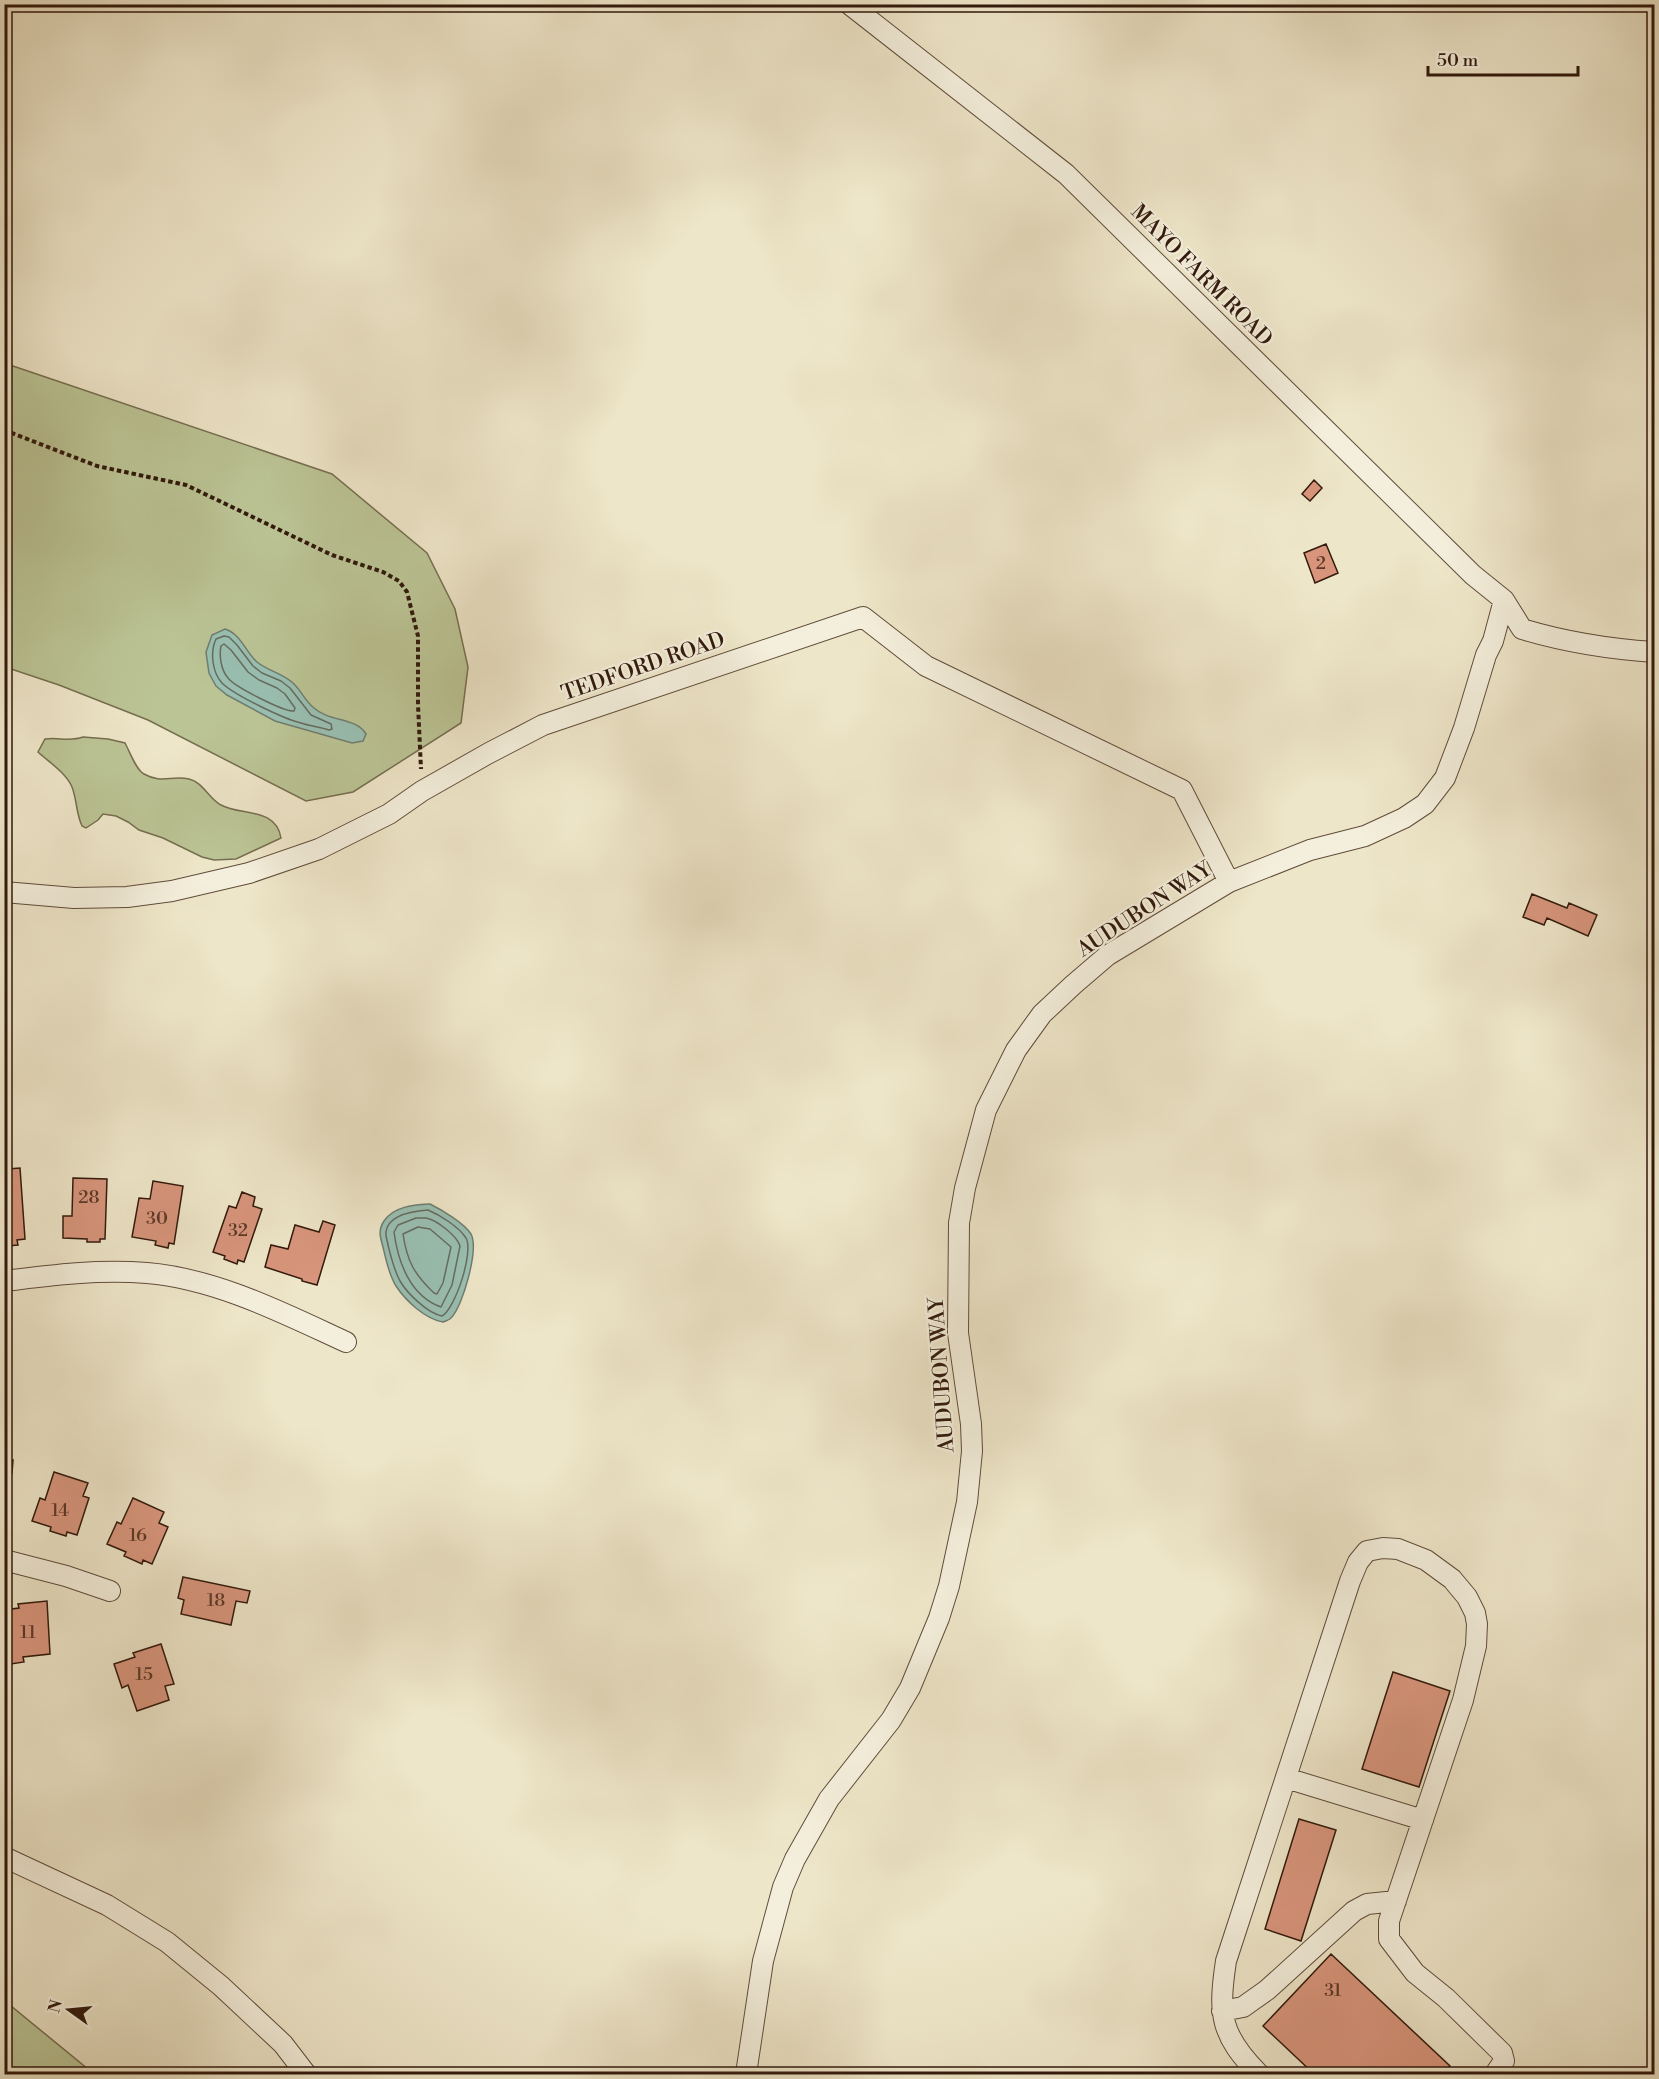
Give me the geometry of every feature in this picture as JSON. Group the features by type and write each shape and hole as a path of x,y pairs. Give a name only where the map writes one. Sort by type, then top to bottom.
{"street":[{"name":"MAYO FARM ROAD","path":"849,4 1066,174 1473,575 1504,600"},
{"path":"1504,600 1522,629 1586,644 1654,652"},
{"name":"AUDUBON WAY","path":"746,2074 763,1960 787,1877 829,1799 891,1720 910,1688 939,1618 949,1586 967,1502 972,1451 971,1424 957,1333 959,1223 965,1188 986,1110 1016,1050 1042,1014 1108,955 1228,882 1310,850 1365,836 1404,818 1425,804 1445,778 1470,709 1504,600"},
{"name":"TEDFORD ROAD","path":"4,892 74,898 127,897 172,891 249,873 319,849 389,814 422,791 543,725 863,617 926,666 1182,790 1228,882"},
{"path":"4,1281 96,1272 147,1273 176,1278 223,1290 256,1302 346,1342"},
{"path":"1259,2074 1243,2058 1227,2031 1221,1994 1226,1961 1358,1562 1367,1551 1383,1548 1398,1549 1426,1560 1452,1579 1467,1597 1476,1623 1476,1646 1463,1700 1389,1921 1389,1939 1415,1973 1446,1998 1502,2053 1504,2061 1495,2074"},
{"path":"4,1560 66,1576 110,1591"},
{"path":"1286,1778 1423,1820"},
{"path":"4,1857 107,1905 167,1942 221,1986 283,2044 306,2074"},
{"path":"1222,2011 1243,2007 1267,1990 1354,1911 1367,1904 1396,1901"}],"path":[{"path":"4,430 97,466 186,485 332,555 383,572 399,581 407,592 418,636 422,791"}],"green space":[{"path":"4,363 332,474 427,553 455,609 468,667 461,723 353,792 306,801 148,720 59,685 5,667"},
{"path":"83,737 125,743 136,765 144,774 161,779 183,778 194,781 221,805 257,814 272,821 278,828 281,838 236,859 214,860 139,830 116,816 103,814 86,828 82,826 72,787 62,772 38,752 45,739"},
{"path":"5,2001 94,2074 5,2074"}],"water":[{"path":"225,629 239,639 257,662 293,683 314,708 327,716 349,722 362,729 366,734 363,741 352,743 275,721 227,695 216,686 209,673 206,652 212,635"},
{"path":"430,1204 463,1226 471,1234 473,1241 465,1290 456,1312 450,1319 443,1322 423,1313 400,1292 390,1272 380,1237 382,1224 393,1212 405,1207"}],"building":[{"path":"1314,480 1322,488 1310,501 1302,494"},
{"path":"1326,544 1338,573 1315,583 1304,553"},
{"path":"1532,894 1567,908 1569,903 1597,915 1588,936 1547,918 1544,925 1523,917"},
{"path":"20,1168 25,1239 17,1240 18,1245 7,1246 4,1240 4,1181 9,1180 8,1169"},
{"path":"73,1178 107,1179 105,1239 100,1239 100,1242 63,1238 63,1216 72,1216"},
{"path":"153,1181 183,1186 174,1244 169,1243 168,1248 155,1245 156,1241 132,1237 139,1198 150,1199"},
{"path":"242,1192 255,1197 253,1206 262,1209 244,1262 238,1260 237,1264 213,1252 229,1206 236,1208"},
{"path":"323,1221 335,1225 317,1285 265,1267 271,1245 288,1249 295,1225 319,1232"},
{"path":"4,1459 13,1460 12,1473 4,1473"},
{"path":"54,1472 88,1483 83,1496 89,1498 77,1535 67,1532 66,1536 50,1531 51,1527 32,1521 40,1498 45,1500"},
{"path":"133,1498 164,1512 159,1523 168,1527 152,1564 143,1560 142,1564 124,1556 126,1552 107,1544 117,1522 121,1524"},
{"path":"183,1577 250,1591 247,1603 236,1601 231,1625 181,1614 184,1600 178,1598"},
{"path":"47,1601 50,1654 23,1657 24,1662 11,1664 8,1632 4,1633 4,1610 19,1608 18,1604"},
{"path":"161,1644 174,1684 165,1686 169,1700 137,1711 128,1685 122,1688 114,1664 135,1657 133,1653"},
{"path":"1393,1672 1450,1691 1419,1787 1362,1769"},
{"path":"1299,1819 1336,1830 1301,1941 1265,1929"},
{"path":"1331,1954 1450,2066 1441,2074 1314,2074 1263,2026"}]}
